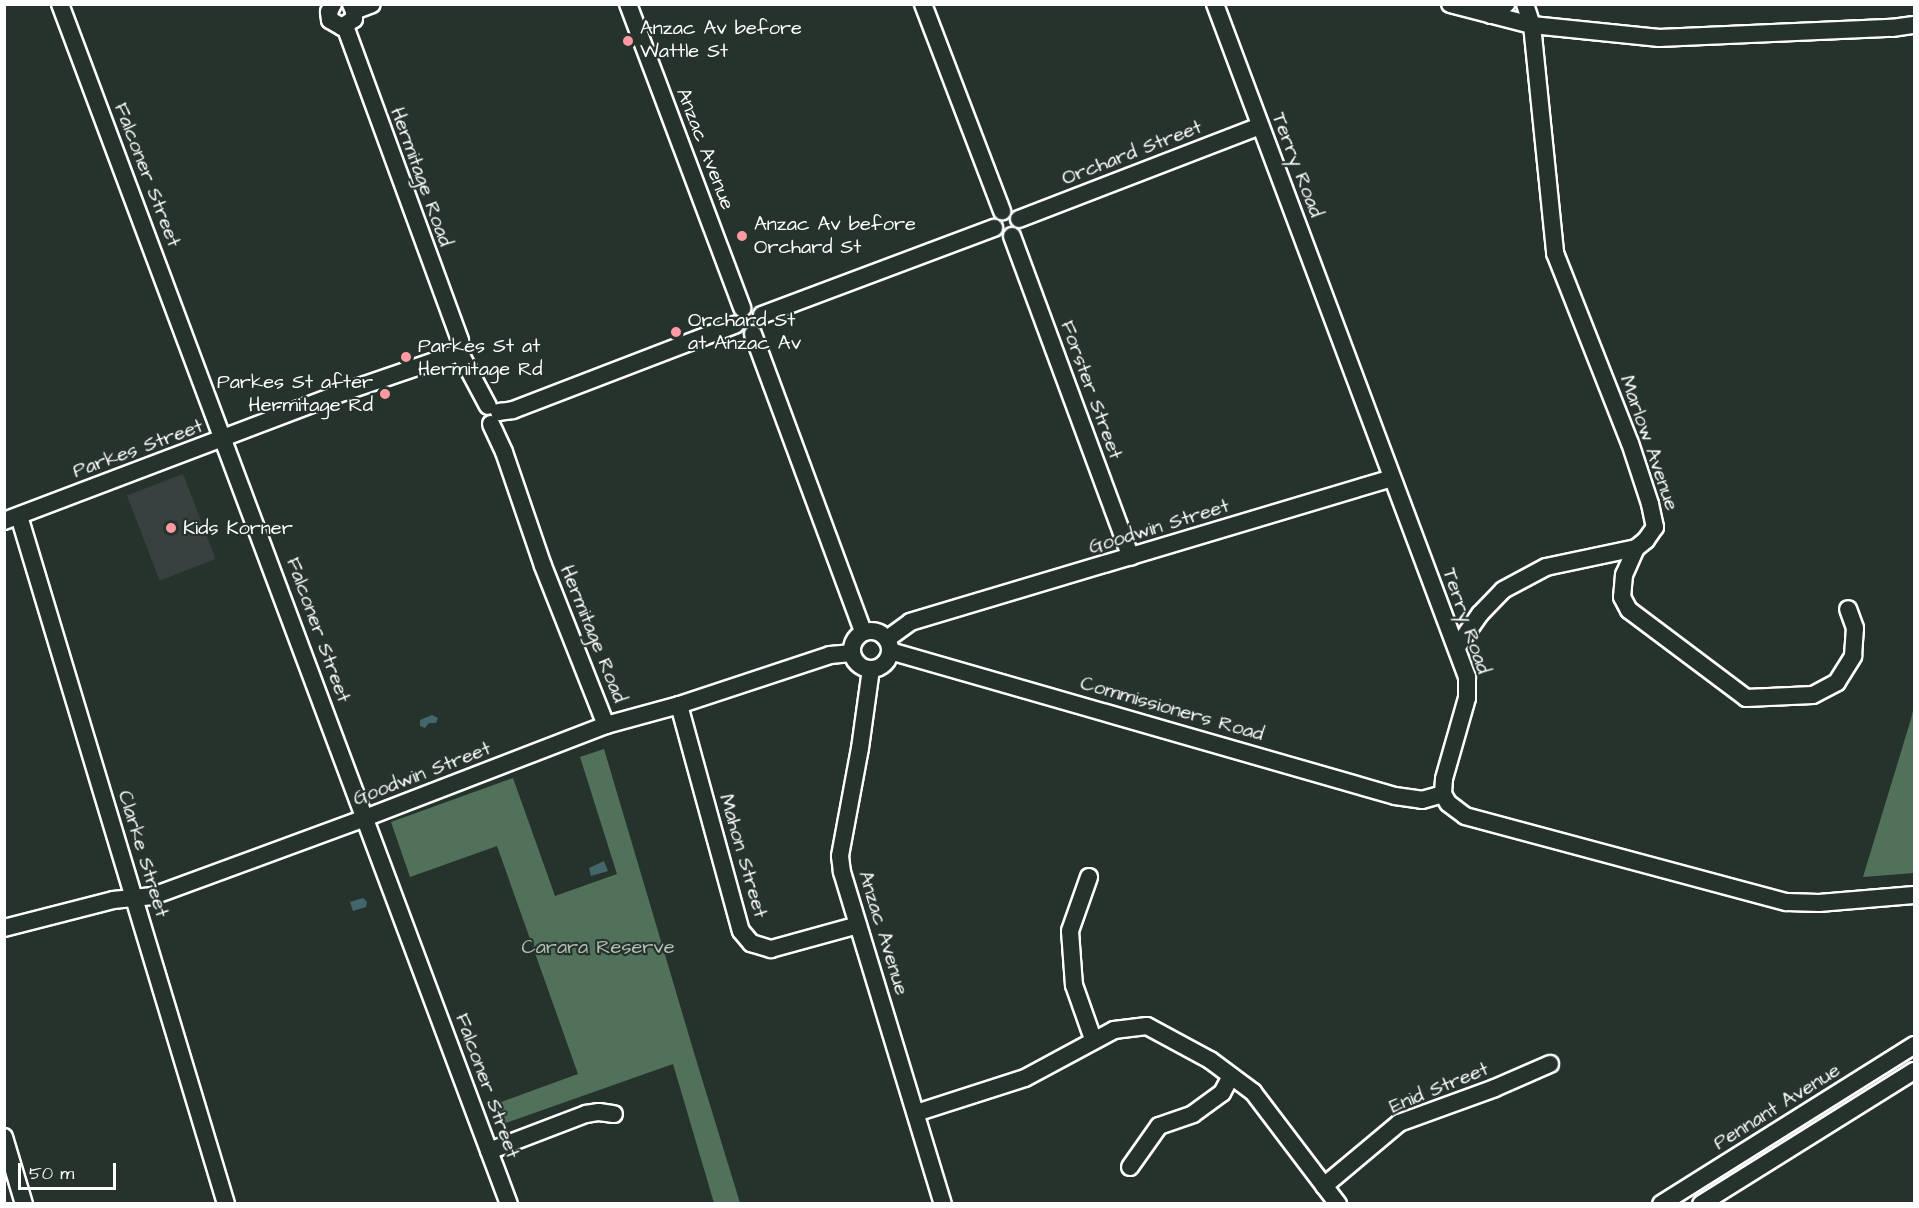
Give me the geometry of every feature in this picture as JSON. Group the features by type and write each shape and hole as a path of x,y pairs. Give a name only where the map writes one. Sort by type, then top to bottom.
{"street":[{"name":"Falconer Street","path":"60,4 509,1203"},
{"name":"Hermitage Road","path":"333,4 329,12 330,20 335,25 345,26 459,351 492,414 543,566 606,725"},
{"path":"345,26 352,22 352,8 372,4"},
{"name":"Anzac Avenue","path":"628,4 742,308"},
{"path":"923,4 1002,211"},
{"name":"Terry Road","path":"1215,4 1467,677 1467,698 1444,779 1443,794"},
{"path":"1450,4 1532,26 1659,38 1892,28 1914,24"},
{"path":"1491,15 1506,4"},
{"name":"Marlow Avenue","path":"1525,4 1532,26 1555,253 1630,442 1655,527 1646,540 1636,548 1624,575 1622,597 1629,610 1746,698 1813,695 1837,682 1854,656 1855,628 1848,609"},
{"name":"Orchard Street","path":"1019,219 1260,126"},
{"path":"1002,211 1011,211 1019,219 1019,230 1012,236 1001,236 994,228 995,217 1002,211"},
{"path":"762,315 994,228"},
{"name":"Forster Street","path":"1012,236 1131,557"},
{"path":"753,334 740,333 735,325 734,317 742,308 751,306 762,315"},
{"path":"753,334 762,324 762,315"},
{"path":"492,414 513,410 735,325"},
{"path":"753,334 863,632"},
{"name":"Parkes Street","path":"12,519 224,440 344,392 459,351"},
{"name":"Goodwin Street","path":"888,645 910,622 937,616 1392,478"},
{"name":"Clarke Street","path":"12,519 135,898 226,1203"},
{"path":"1457,647 1480,614 1503,590 1545,567 1636,548"},
{"name":"Goodwin Street","path":"920,658 908,647 909,632 919,624 937,616"},
{"path":"876,631 888,645 884,664 871,669 858,664 852,653 852,645 863,632 876,631"},
{"name":"Commissioners Road","path":"888,645 920,658 1395,796 1422,800 1443,794"},
{"name":"Goodwin Street","path":"4,928 113,900 153,896 365,818 606,725 679,705 830,655 852,653"},
{"name":"Anzac Avenue","path":"871,669 860,748 840,856 858,925 942,1203"},
{"name":"Mahon Street","path":"679,705 741,931 751,943 771,949 858,925"},
{"path":"1443,794 1448,803 1465,816 1787,902 1819,903 1914,898"},
{"path":"1089,877 1070,931 1074,985 1093,1039"},
{"path":"916,1113 1024,1078 1093,1039 1114,1030 1147,1026 1210,1060 1253,1092 1338,1203"},
{"name":"Pennant Avenue","path":"1661,1203 1914,1046"},
{"name":"Enid Street","path":"1324,1186 1399,1123 1495,1088 1550,1064"},
{"path":"1701,1203 1914,1071"},
{"path":"1130,1167 1159,1126 1193,1114 1221,1093 1231,1076"},
{"path":"489,1151 586,1114 599,1112 614,1114"},
{"path":"4,1137 24,1203"}],"shaded area":[{"name":"Kids Korner","path":"183,474 216,559 160,580 127,496"}],"green space":[{"path":"1914,706 1914,873 1863,877 1911,719"},
{"name":"Carara Reserve","path":"604,749 740,1203 714,1203 673,1064 500,1125 493,1105 578,1074 497,846 410,877 391,822 513,778 555,896 617,874 580,757"}],"water":[{"path":"432,715 438,718 436,723 429,723 425,728 420,726 420,720"},
{"path":"604,861 608,871 591,876 589,868"},
{"path":"363,898 367,902 366,907 353,911 350,902"}],"place":[{"name":"Anzac Av before Wattle St","path":"628,41"},
{"name":"Anzac Av before Orchard St","path":"742,236"},
{"name":"Orchard St at Anzac Av","path":"676,332"},
{"name":"Parkes St at Hermitage Rd","path":"406,357"},
{"name":"Parkes St after Hermitage Rd","path":"385,394"},
{"name":"Kids Korner","path":"171,528"}]}
